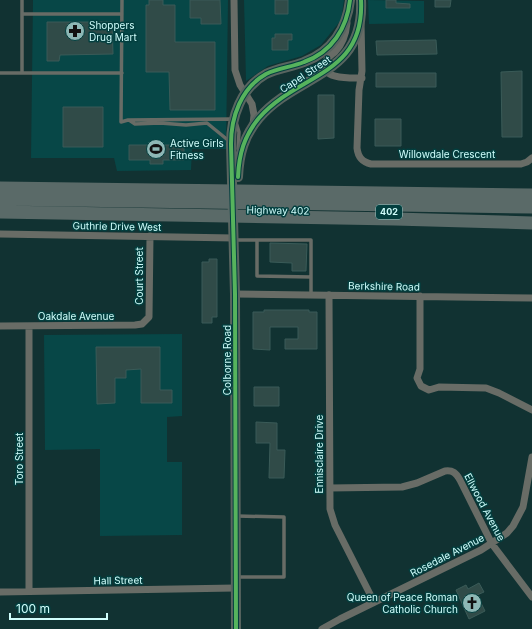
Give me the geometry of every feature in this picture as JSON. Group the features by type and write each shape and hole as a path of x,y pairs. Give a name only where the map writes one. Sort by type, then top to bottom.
{"highway":[{"name":"Highway 402","path":"0,188 234,206 532,195"},
{"path":"0,199 234,206 532,207"},
{"name":"Highway 402","path":"0,206 234,206 532,214"},
{"path":"0,212 234,206 532,223"}],"street":[{"name":"Colborne Road","path":"234,0 235,70 240,85 250,100 253,108 254,120 242,148 234,206"},
{"name":"Capel Street","path":"350,0 347,28 343,41 325,62 327,71 334,76 362,78"},
{"name":"Capel Street","path":"361,0 362,78 357,148 358,155 361,159"},
{"name":"Capel Street","path":"246,93 254,83 266,74 305,62 320,54 333,44 345,23 348,13"},
{"name":"Capel Street","path":"250,131 260,117 273,105 327,71 345,55 357,35 361,19"},
{"path":"235,70 236,81 241,93 237,109"},
{"name":"Colborne Road","path":"236,629 235,294 234,206 231,143 233,120 246,93"},
{"name":"Willowdale Crescent","path":"361,159 371,164 521,164 532,158"},
{"name":"Guthrie Drive West","path":"0,234 150,236 234,239"},
{"name":"Court Street","path":"149,317 150,236"},
{"name":"Berkshire Road","path":"235,294 532,298"},
{"name":"Ennisclaire Drive","path":"329,295 329,504 333,519 374,602"},
{"path":"420,296 420,369 417,378 421,386 429,390 439,387 486,388 532,410"},
{"name":"Oakdale Avenue","path":"0,326 135,326 142,324 149,317"},
{"name":"Toro Street","path":"29,326 29,591"},
{"name":"Rosedale Avenue","path":"322,629 481,550 507,534 523,507 530,477 532,457"},
{"name":"Ellwood Avenue","path":"330,488 402,487 417,483 445,471 452,471 460,480 492,544 532,596"},
{"name":"Hall Street","path":"0,592 235,588"}],"lane":[{"path":"22,0 22,73"},
{"path":"122,0 121,122 128,120 233,120 236,122 238,128 239,162"},
{"path":"22,14 122,14"},
{"path":"0,73 122,73"},
{"path":"128,120 135,124 160,123 186,125 207,123 231,143"},
{"path":"234,239 311,240 311,295"},
{"path":"257,240 257,276 311,277"},
{"path":"235,516 284,517 284,577 236,577"}],"shaded area":[{"path":"33,0 228,0 226,149 192,149 191,170 117,171 114,158 31,158"},
{"path":"244,0 344,0 341,20 321,45 302,56 268,66 246,81"},
{"path":"368,0 424,1 424,23 369,24"},
{"path":"182,334 182,416 167,417 167,462 182,462 182,535 100,536 100,449 45,450 44,335"}],"building":[{"path":"149,0 163,0 163,5 175,5 175,42 215,42 215,110 170,110 169,72 146,72 146,5 149,5"},
{"path":"190,0 220,0 221,24 201,24 201,18 190,18"},
{"path":"275,0 288,0 288,14 275,14"},
{"path":"386,0 396,0 396,3 410,4 410,8 386,8"},
{"path":"435,0 451,0 450,7 435,7"},
{"path":"47,22 112,22 113,54 60,55 59,61 47,61"},
{"path":"275,34 292,34 292,40 288,40 288,50 272,50 272,38 275,38"},
{"path":"436,40 437,54 377,55 376,41"},
{"path":"522,71 522,137 502,137 501,72"},
{"path":"376,73 436,73 436,87 376,87"},
{"path":"318,95 334,95 334,138 318,139"},
{"path":"63,107 103,107 103,147 63,147"},
{"path":"375,119 401,119 401,146 375,146"},
{"path":"129,145 184,145 184,160 163,160 163,164 150,164 150,160 129,160"},
{"path":"270,243 307,244 306,271 292,271 292,263 270,262"},
{"path":"209,259 217,259 217,317 212,317 212,323 202,323 202,262 209,262"},
{"path":"264,310 309,310 309,312 317,312 317,349 285,349 285,339 298,339 298,327 270,327 270,350 253,349 253,312 264,312"},
{"path":"96,347 160,347 160,390 172,390 172,403 141,403 141,369 126,370 126,378 115,378 115,403 97,404"},
{"path":"254,387 279,387 279,406 254,406"},
{"path":"256,422 277,423 277,450 285,450 284,478 269,478 270,443 256,443"},
{"name":"Queen of Peace Roman Catholic Church","path":"479,583 484,592 477,595 485,611 469,619 456,590 466,585 468,589"}],"cycle path":[{"path":"236,629 235,294 231,134 235,114 239,104 250,87 266,74 299,64 314,58 323,52 342,29 350,0"},
{"path":"238,177 243,146 259,118 275,103 292,91 326,71 341,59 352,44 359,25 361,0"}],"place":[{"name":"Shoppers Drug Mart","path":"75,31"},
{"name":"Active Girls Fitness","path":"156,149"},
{"name":"Queen of Peace Roman Catholic Church","path":"472,603"}]}
